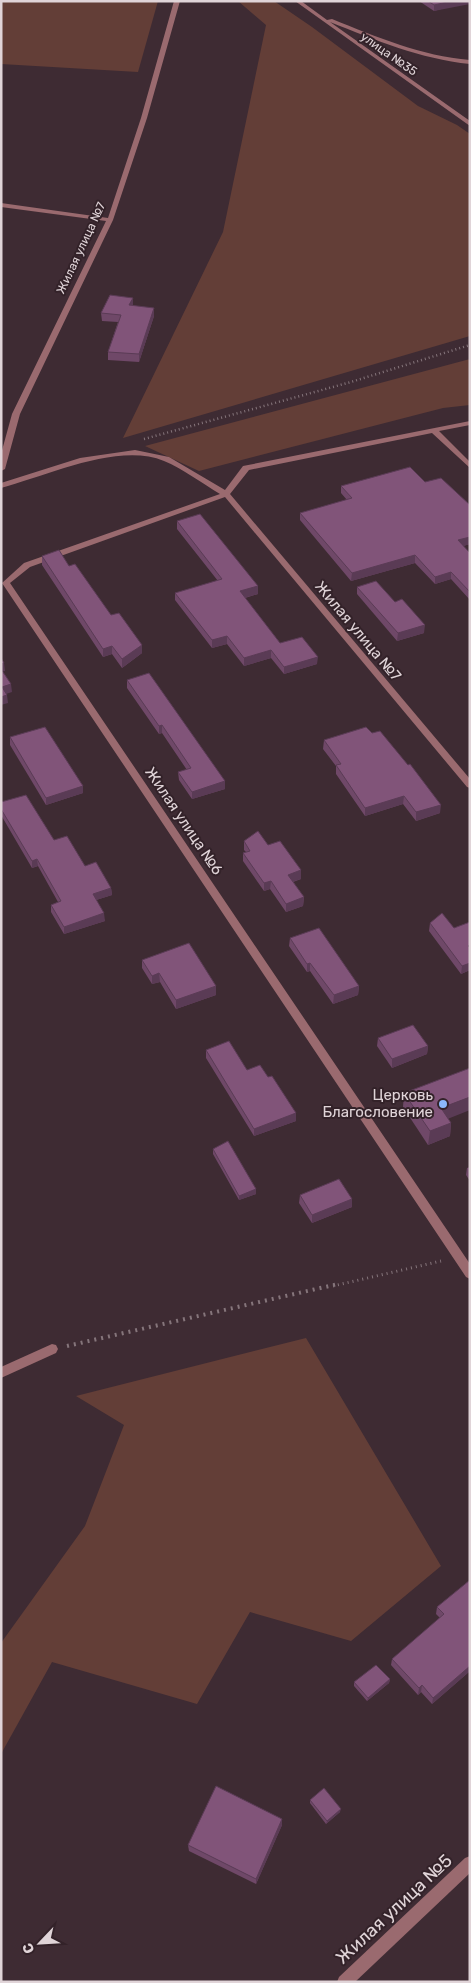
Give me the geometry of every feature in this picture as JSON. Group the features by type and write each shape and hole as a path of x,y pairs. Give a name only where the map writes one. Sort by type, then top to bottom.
{"street":[{"name":"Жилая улица №7","path":"1,469 16,414 110,220 144,118 177,1"},
{"name":"улица №35","path":"297,1 470,124"},
{"path":"313,13 406,50 431,57 470,62"},
{"path":"1,204 110,220"},
{"path":"1,486 84,460 135,452 166,460 226,494 246,468 470,423"},
{"path":"433,430 470,466"},
{"name":"Жилая улица №7","path":"226,494 470,785"},
{"name":"Жилая улица №6","path":"226,494 28,565 6,583 470,1274"},
{"path":"1,1372 52,1349"},
{"name":"Жилая улица №5","path":"344,1982 470,1863"}],"path":[{"path":"143,439 351,382 470,345"},
{"path":"52,1349 458,1257"}],"shaded area":[{"path":"1,1 158,1 138,72 1,64"},
{"path":"238,1 274,1 418,106 457,125 470,134 470,336 123,438 223,232 266,25"},
{"path":"470,359 470,405 443,408 199,471 145,446"},
{"path":"306,1338 441,1566 351,1641 250,1612 197,1704 52,1662 1,1754 1,1643 85,1526 124,1425 76,1396"}],"building":[{"path":"428,1 452,1 434,5"},
{"path":"110,295 133,298 129,305 154,308 139,354 108,352 121,315 101,313"},
{"path":"410,467 425,482 441,478 470,505 470,537 458,540 470,553 470,592 451,572 435,577 415,555 352,573 300,513 352,498 341,486"},
{"path":"200,514 258,586 240,591 280,643 302,637 318,657 284,667 271,650 244,658 227,636 212,640 175,593 222,579 177,521"},
{"path":"59,550 69,566 75,564 111,615 119,613 142,645 122,659 112,646 103,649 42,556"},
{"path":"376,581 395,602 402,599 425,625 398,633 357,587"},
{"path":"1,669 11,684 2,687 7,695 1,697"},
{"path":"149,673 225,781 192,792 178,772 191,768 162,725 159,726 127,680"},
{"path":"45,727 83,786 46,798 10,737"},
{"path":"366,727 372,733 380,731 408,765 410,764 441,805 416,812 404,796 365,808 336,765 341,764 324,740"},
{"path":"26,795 54,840 67,836 85,866 96,862 111,888 93,894 104,913 64,927 51,905 61,901 37,859 32,861 1,809 1,802"},
{"path":"258,831 268,845 280,841 301,870 288,875 304,897 286,904 271,881 264,883 243,853 250,851 244,841"},
{"path":"442,913 454,928 470,922 470,945 468,946 470,947 470,963 462,966 430,923"},
{"path":"319,928 359,986 334,995 310,963 307,964 290,938"},
{"path":"189,943 216,986 176,1000 159,973 152,976 142,960"},
{"path":"413,1025 428,1046 392,1059 378,1038"},
{"path":"229,1041 247,1070 260,1065 268,1077 272,1076 296,1113 254,1129 206,1050"},
{"path":"470,1068 470,1097 441,1108 451,1123 430,1131 404,1093"},
{"path":"228,1141 256,1189 239,1196 213,1149"},
{"path":"339,1179 352,1199 312,1215 300,1195"},
{"path":"470,1580 470,1666 433,1698 422,1685 419,1688 392,1659 444,1614 437,1607"},
{"path":"376,1665 390,1679 368,1698 354,1682"},
{"path":"216,1786 282,1819 256,1879 188,1845"},
{"path":"324,1788 341,1809 327,1821 310,1800"}],"place":[{"name":"Церковь Благословение","path":"443,1104"}]}
